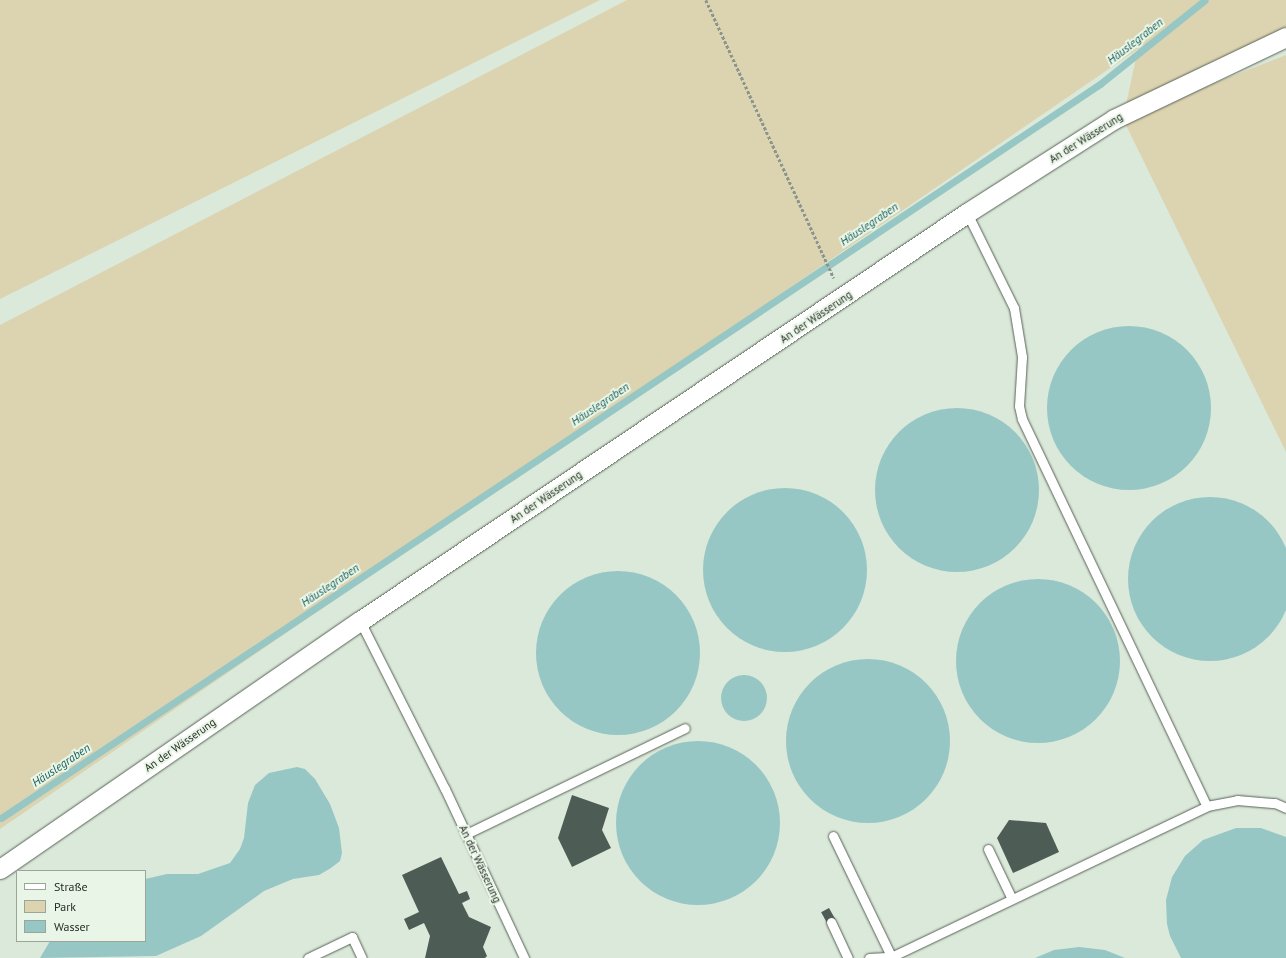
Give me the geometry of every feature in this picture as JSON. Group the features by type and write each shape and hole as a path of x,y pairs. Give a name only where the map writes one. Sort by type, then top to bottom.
{"street":[{"name":"An der Wässerung","path":"0,869 360,621 967,213 1114,119 1286,37"}],"lane":[{"path":"967,213 1014,308 1022,357 1019,406 1022,419 1207,806"},
{"name":"An der Wässerung","path":"360,621 466,834 524,958"},
{"path":"466,834 685,728"},
{"path":"869,958 891,958 1207,806 1237,800 1275,803 1286,808"},
{"path":"833,836 891,958"},
{"path":"988,849 1012,899"},
{"path":"831,922 848,958"},
{"path":"308,958 352,937 362,958"}],"path":[{"path":"706,0 831,271"}],"green space":[{"path":"0,0 600,0 0,299"},
{"path":"627,0 1286,0 1286,46 1135,114 1286,55 1286,452 1123,119 1138,49 0,829 0,325"}],"water":[{"path":"1137,326 1153,329 1168,335 1181,344 1193,356 1202,369 1208,384 1211,408 1210,424 1202,447 1193,460 1181,472 1168,481 1153,487 1137,490 1121,490 1105,487 1083,477 1060,454 1053,440 1048,424 1047,400 1050,384 1060,362 1083,339 1097,332 1113,327"},
{"path":"965,408 981,411 996,417 1009,426 1021,438 1030,451 1036,466 1039,490 1038,506 1030,529 1021,542 1009,554 996,563 981,569 965,572 949,572 933,569 911,559 888,536 881,522 876,506 875,482 878,466 888,444 911,421 925,414 941,409"},
{"path":"777,488 793,488 809,491 824,497 837,506 849,518 858,531 864,546 867,570 866,586 858,609 849,622 837,634 824,643 809,649 793,652 777,652 761,649 746,643 733,634 721,622 712,609 706,594 703,578 703,562 706,546 712,531 721,518 733,506 746,497 761,491"},
{"path":"1210,497 1234,501 1248,507 1268,521 1278,534 1287,553 1287,605 1282,617 1273,631 1262,642 1248,651 1234,657 1210,661 1186,657 1172,651 1158,642 1147,631 1138,617 1132,603 1128,579 1132,555 1138,541 1147,527 1158,516 1172,507 1186,501"},
{"path":"618,571 642,575 663,585 676,595 686,608 696,629 700,653 696,677 686,698 676,711 663,721 642,731 618,735 594,731 573,721 560,711 550,698 540,677 536,653 540,629 550,608 560,595 573,585 594,575"},
{"path":"1046,579 1062,582 1077,588 1090,597 1102,609 1111,622 1117,637 1120,661 1119,677 1111,700 1102,713 1090,725 1077,734 1062,740 1046,743 1030,743 1014,740 992,730 969,707 962,693 957,677 956,653 959,637 969,615 992,592 1006,585 1022,580"},
{"path":"876,659 892,662 907,668 920,677 932,689 941,702 947,717 950,741 949,757 941,780 932,793 920,805 907,814 892,820 876,823 860,823 844,820 822,810 799,787 792,773 787,757 786,733 789,717 799,695 822,672 836,665 852,660"},
{"path":"739,675 749,675 757,679 763,685 767,693 767,703 763,711 757,717 749,721 739,721 731,717 725,711 721,703 721,693 725,685 731,679"},
{"path":"698,741 722,745 743,755 756,765 766,778 776,799 780,823 776,847 766,868 756,881 743,891 722,901 698,905 674,901 653,891 640,881 630,868 620,847 616,823 620,799 630,778 640,765 653,755 674,745"},
{"path":"297,767 305,769 315,779 330,804 339,828 342,853 340,861 319,875 293,879 264,891 201,936 156,956 40,958 49,942 146,942 146,879 167,874 198,874 230,863 240,849 244,838 248,803 255,785 269,773"},
{"path":"1236,828 1261,828 1286,837 1286,958 1181,958 1170,936 1167,924 1166,900 1172,877 1185,856 1203,840"},
{"path":"1079,947 1105,950 1125,958 1035,958 1054,950"}],"building":[{"path":"572,795 609,808 602,830 611,848 572,867 558,838"},
{"path":"1009,820 1046,823 1059,852 1013,873 997,838"},
{"path":"441,857 459,894 467,891 470,899 462,903 469,917 491,927 483,947 487,956 485,958 425,958 430,936 424,923 409,930 404,919 419,912 402,875"},
{"path":"829,908 835,919 827,924 821,912"}],"waterway":[{"name":"Häuslegraben","path":"1,818 1100,84 1205,0"}]}
